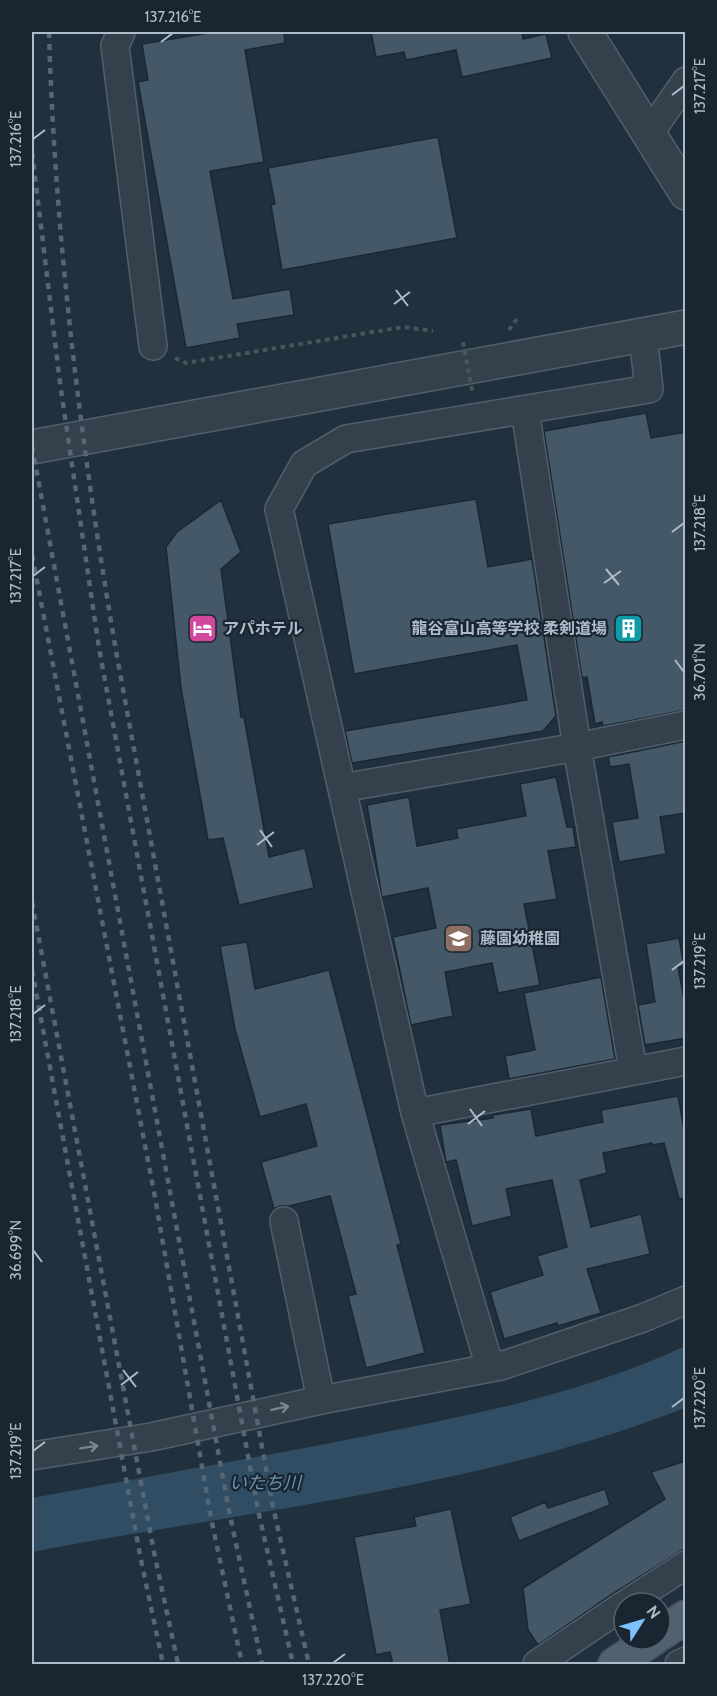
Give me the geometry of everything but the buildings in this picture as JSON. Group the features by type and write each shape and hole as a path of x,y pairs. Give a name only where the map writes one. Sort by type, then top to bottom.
{"main road":[{"path":"672,1626 686,1617"},
{"path":"615,1665 635,1651"}],"street":[{"path":"121,32 115,46 153,346"},
{"path":"585,32 686,193"},
{"path":"649,134 686,81"},
{"path":"32,447 685,328"},
{"path":"501,1366 488,1361 415,1113 279,509 304,464 346,439 649,389 643,335"},
{"path":"525,410 577,747 633,1070"},
{"path":"342,788 577,747 686,725"},
{"path":"415,1113 686,1061"},
{"path":"284,1221 321,1400"},
{"path":"32,1456 151,1437 321,1400 501,1366 643,1318 686,1300"},
{"path":"646,1591 686,1565"},
{"path":"537,1665 612,1614"},
{"path":"679,1665 686,1660"}],"path":[{"path":"506,334 519,316"},
{"path":"153,346 186,363 403,327 433,331"},
{"path":"464,342 473,395"}],"water":[{"name":"いたち川","path":"685,1346 685,1408 606,1436 525,1459 362,1495 32,1552 32,1498 333,1442 494,1409 572,1389"}],"railway":[{"path":"49,32 52,110 64,265 81,420 103,574 273,1507 309,1664"},
{"path":"32,152 60,383 99,648 258,1510 293,1664"},
{"path":"32,446 230,1516 262,1664"},
{"path":"32,555 154,1192 211,1518 242,1664"},
{"path":"32,902 154,1552 178,1664"},
{"path":"32,970 140,1555 163,1664"}],"place":[{"name":"アパホテル","path":"202,628"},
{"name":"龍谷富山高等学校 柔剣道場","path":"628,628"},
{"name":"藤園幼稚園","path":"459,938"}]}
